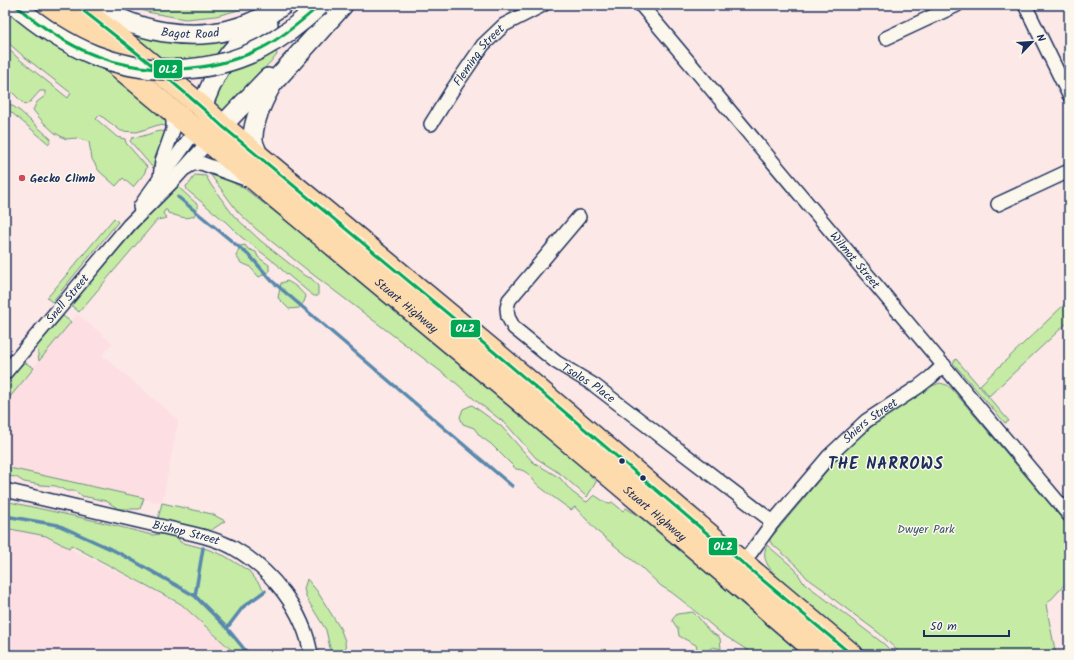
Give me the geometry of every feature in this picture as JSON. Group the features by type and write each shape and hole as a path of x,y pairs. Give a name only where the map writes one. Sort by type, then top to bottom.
{"highway":[{"name":"Stuart Highway","path":"45,5 170,109 208,133 258,155 494,352 738,571 821,655"},
{"name":"Stuart Highway","path":"76,5 202,107 208,133 258,182 454,345 738,571 852,655"}],"main road":[{"path":"15,5 62,39 95,55 127,66 148,69 183,70 206,67 242,57 261,49 288,32 320,5"},
{"name":"Bagot Road","path":"97,5 114,16 136,25 169,33 182,34 221,31 234,28 271,13 283,5"},
{"path":"202,107 216,74 235,48 294,5"},
{"path":"208,133 322,24 339,5"},
{"path":"258,155 252,138 264,98 273,83 343,5"}],"street":[{"name":"Fleming Street","path":"431,124 483,45 504,25 543,5"},
{"name":"Wilmot Street","path":"641,5 1069,515"},
{"path":"886,38 957,5"},
{"path":"1025,5 1069,95"},
{"path":"160,178 162,161 173,130 170,109"},
{"name":"Snell Street","path":"5,373 129,225 185,168 208,133"},
{"name":"Snell Street","path":"129,225 149,192 182,150 208,133"},
{"path":"185,168 196,163 246,180 258,182"},
{"path":"998,204 1069,171"},
{"name":"Tsolos Place","path":"578,217 509,300 507,308 508,317 514,328 556,362 594,385 773,522"},
{"name":"Shiers Street","path":"738,571 773,522 829,456 866,420 918,387 944,365"},
{"name":"Bishop Street","path":"5,490 194,534 216,540 231,547 263,569 288,598 300,618 305,630 311,655"}],"shaded area":[{"path":"77,314 112,343 102,355 178,420 162,503 5,467 5,403"},
{"path":"5,528 46,536 181,604 237,655 5,655"}],"green space":[{"path":"130,5 248,5 235,11 216,16 185,19 147,12"},
{"path":"5,6 28,25 99,61 164,114 168,126 158,125 137,132 121,131 100,115 96,119 117,137 125,139 126,143 147,167 144,174 133,187 123,178 116,186 99,171 92,159 89,142 77,138 66,139 55,133 43,122 33,110 37,102 45,96 45,91 40,91 25,105 13,93 5,89 5,46 68,98 71,93 5,40"},
{"path":"127,31 235,36 225,52 183,59 152,57"},
{"path":"276,50 277,55 221,113 212,103 226,70"},
{"path":"5,101 20,111 51,139 49,144 5,107"},
{"path":"160,131 167,132 156,164 153,168 130,141 132,138"},
{"path":"213,172 245,189 271,209 388,303 575,458 596,482 587,497 562,475 536,458 506,424 456,383 311,273 256,229 238,212 210,174"},
{"path":"195,175 206,176 234,216 261,241 305,276 311,278 318,286 318,296 311,294 187,190 186,186"},
{"path":"175,184 198,205 194,216 188,218 181,217 168,213 167,210 165,210 163,214 167,218 157,220 79,312 71,305"},
{"path":"114,218 118,222 52,302 47,298"},
{"path":"245,245 248,249 256,252 258,257 269,265 269,272 259,277 249,266 241,263 236,256 240,246"},
{"path":"287,281 306,296 304,302 299,308 289,309 278,298 281,283"},
{"path":"1069,300 1069,321 989,396 980,385"},
{"path":"63,316 71,322 39,361 37,346"},
{"path":"956,359 1009,421 1005,423 953,363"},
{"path":"24,362 34,368 5,403 5,384"},
{"name":"Dwyer Park","path":"940,383 947,385 952,389 1069,527 1069,580 1046,605 1056,655 902,655 879,633 807,578 797,566 770,542 770,539 835,461 854,442 895,409 932,386"},
{"path":"472,405 501,426 533,462 560,478 572,492 583,500 587,502 594,495 608,504 612,502 623,511 626,508 658,529 740,602 803,655 755,655 722,634 684,602 661,586 641,567 598,532 575,507 571,510 551,496 527,473 516,469 491,444 480,436 474,428 463,424 460,417 463,409"},
{"path":"5,467 144,498 140,509 119,509 106,501 82,496 75,491 67,491 56,486 24,482 16,477 5,476"},
{"path":"5,501 152,535 160,534 177,536 180,542 207,549 225,556 249,571 265,591 243,607 227,628 249,655 237,655 181,604 71,545 69,548 46,536 5,528"},
{"path":"162,503 212,514 225,521 210,531 158,519"},
{"path":"767,545 795,569 803,582 884,644 895,655 865,655 779,579 769,568 765,559 765,550"},
{"path":"307,579 317,591 340,628 345,641 346,655 330,655 326,630 307,599 304,589"},
{"path":"693,612 709,631 720,638 721,649 713,647 705,652 697,649 696,645 679,636 678,629 672,620 677,614"}],"waterway":[{"path":"178,197 251,257 272,281 512,486"},
{"path":"5,516 58,525 132,560 195,596 227,628 249,655"},
{"path":"195,596 203,548"},
{"path":"227,628 243,607 265,591"}],"transit line":[{"name":"OL2","path":"15,5 33,20 83,51 115,62 157,69 200,67 242,57 277,39 320,5"},
{"name":"OL2","path":"76,5 169,79 222,126 500,357 852,655"}],"place":[{"name":"Gecko Climb","path":"22,178"}],"district":[{"name":"THE NARROWS","path":"886,464"}]}
